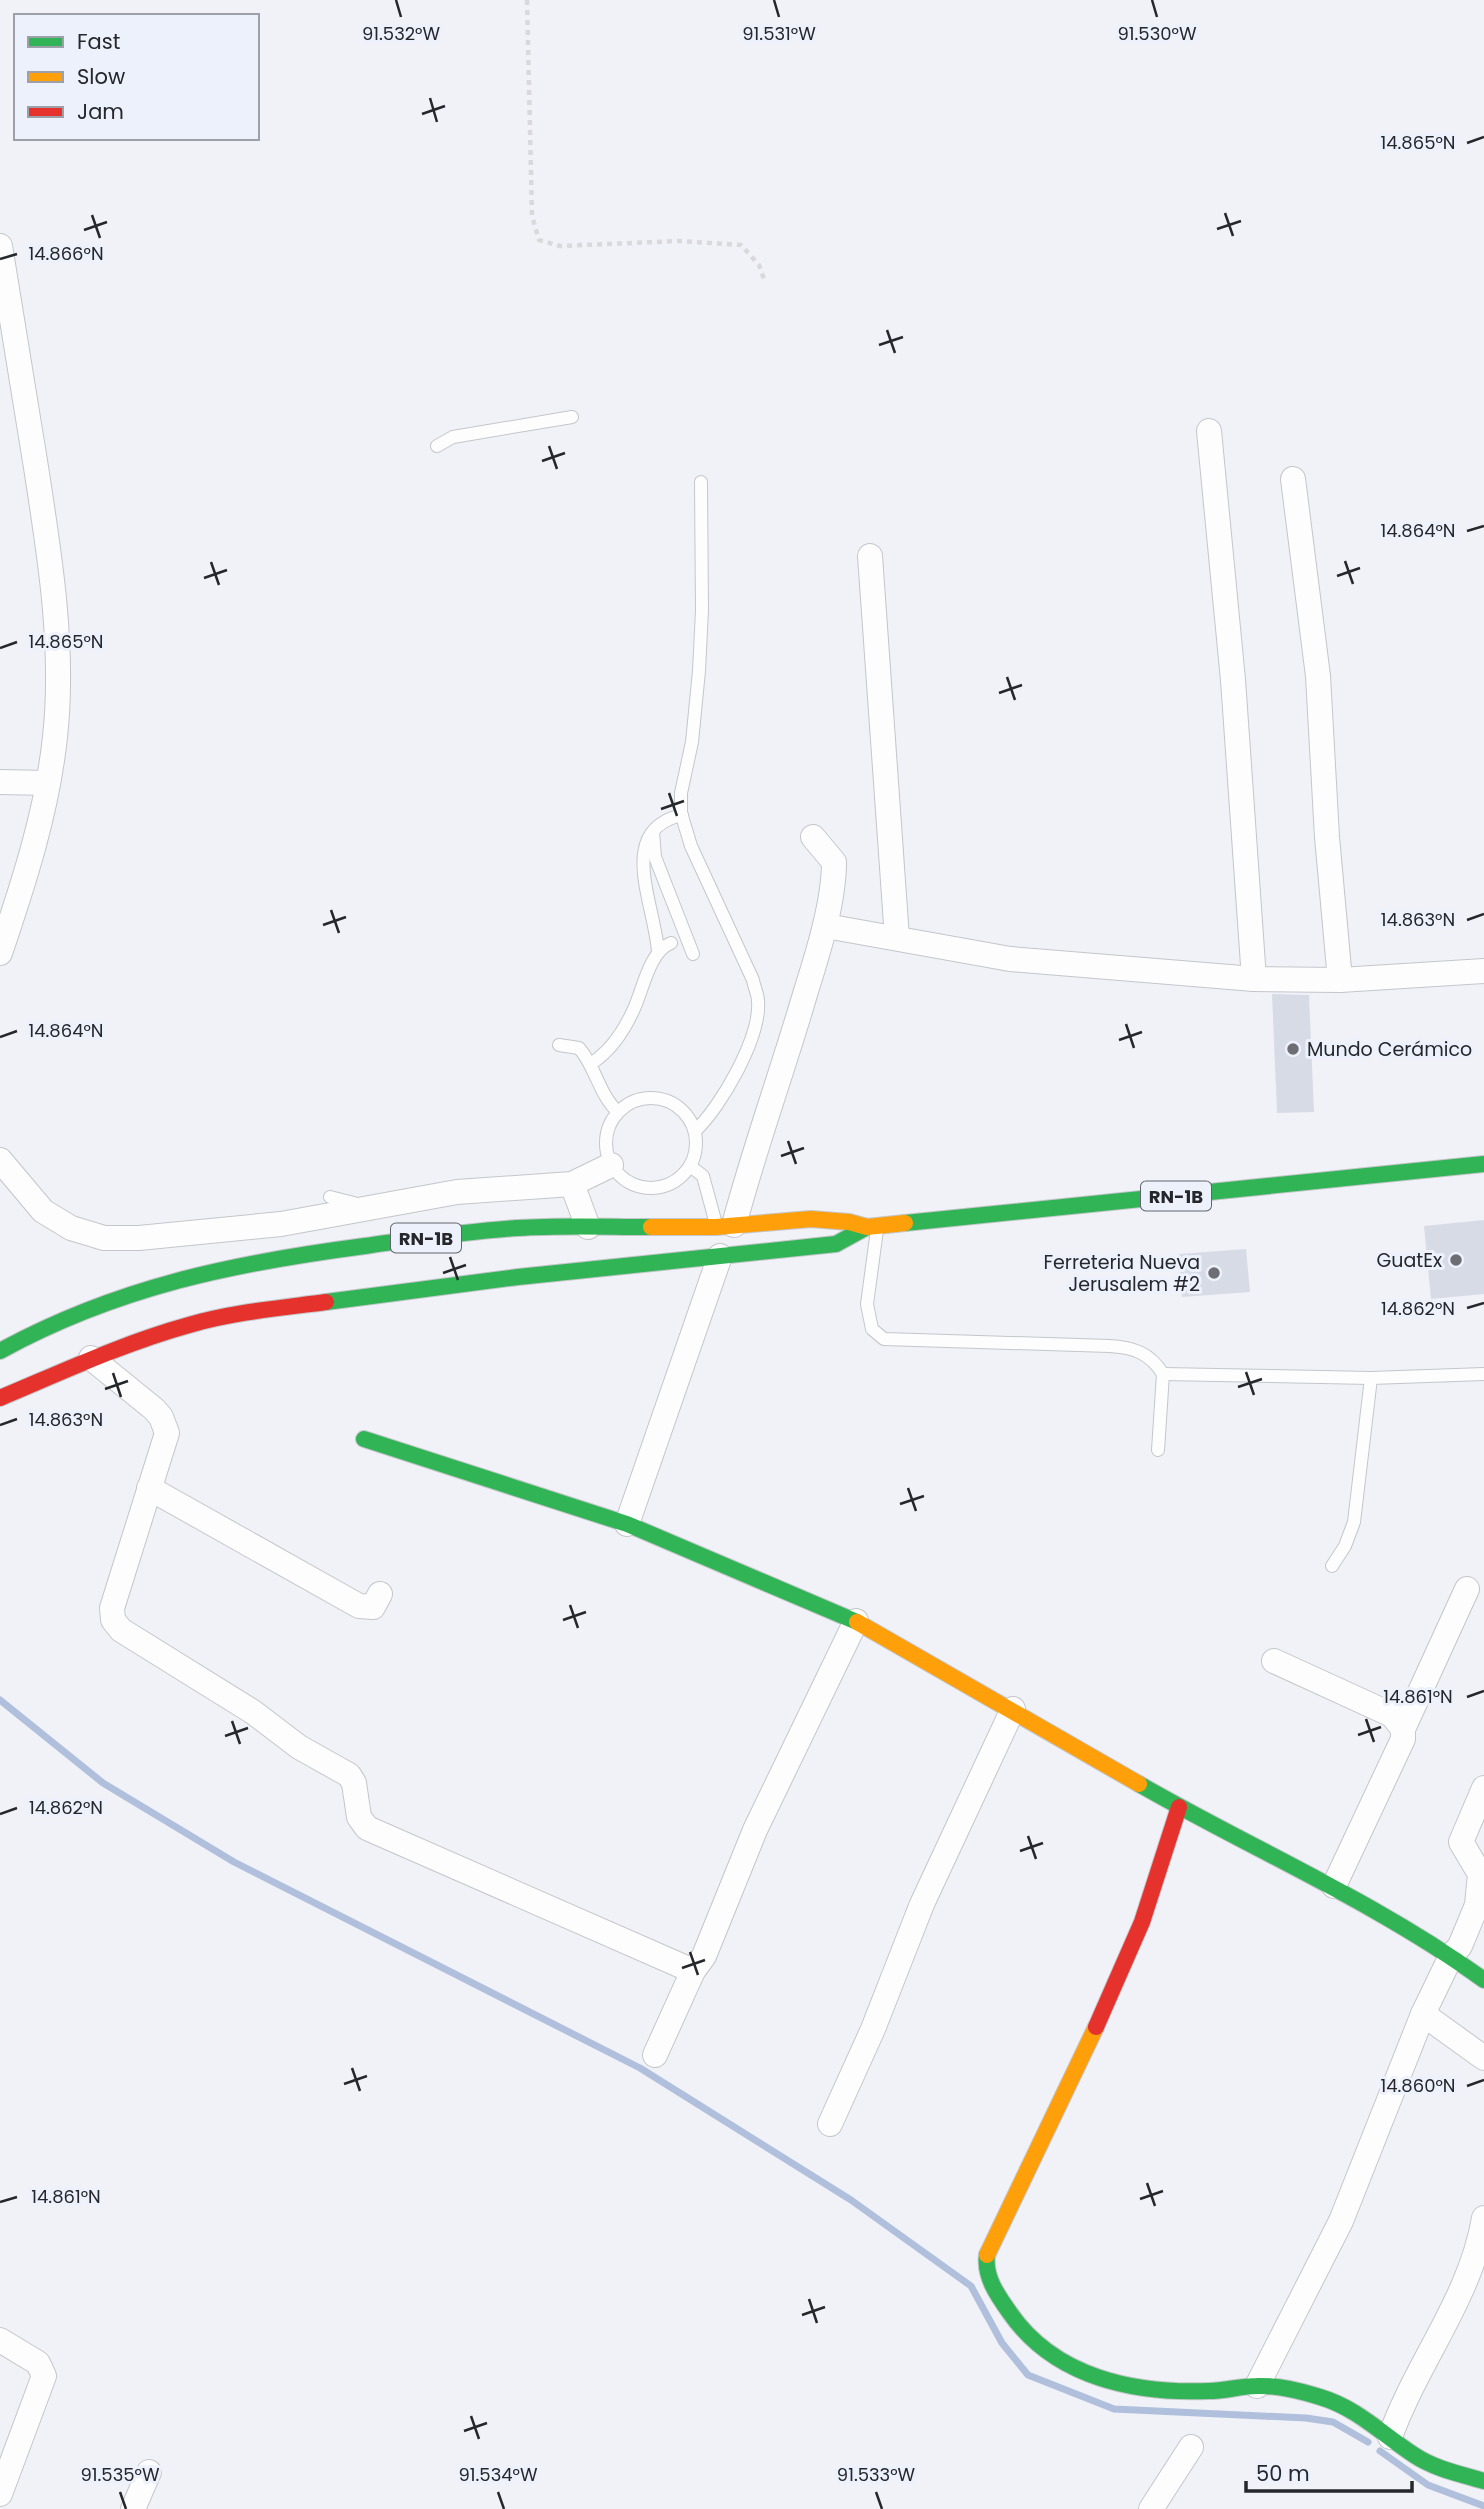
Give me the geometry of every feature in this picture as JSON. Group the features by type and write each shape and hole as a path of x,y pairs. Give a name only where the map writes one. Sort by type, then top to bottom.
{"main road":[{"name":"RN-1B","path":"0,1351 84,1308 154,1284 276,1257 472,1232 588,1227 725,1226 831,1217 872,1227 1484,1164"},
{"name":"RN-1B","path":"0,1398 91,1358 192,1324 250,1312 505,1279 836,1244 872,1227"},
{"path":"364,1439 627,1524 856,1622 1013,1709 1179,1807 1334,1886 1451,1956 1484,1980"},
{"path":"1179,1807 1142,1922 1115,1989 995,2236 986,2263 995,2288 1021,2330 1047,2355 1066,2366 1113,2381 1156,2390 1231,2390 1256,2386 1335,2402 1416,2457 1443,2469 1483,2480"}],"street":[{"path":"0,246 45,522 53,593 58,696 48,783 34,853 0,953"},
{"path":"1209,431 1233,680 1254,979"},
{"path":"1293,478 1318,676 1327,837 1340,980"},
{"path":"870,556 897,938"},
{"path":"0,782 48,783"},
{"path":"725,1226 788,1051 826,926 834,862 813,837"},
{"path":"826,926 1022,960 1254,979 1340,980 1484,971"},
{"path":"0,1160 43,1212 71,1228 104,1238 139,1238 281,1224 457,1192 572,1184 611,1165"},
{"path":"572,1184 588,1227"},
{"path":"627,1524 720,1256"},
{"path":"91,1358 154,1409 167,1433 112,1608 113,1620 121,1630 253,1712 299,1747 349,1774 354,1783 359,1817 367,1828 693,1971"},
{"path":"149,1488 359,1606 373,1608 380,1594"},
{"path":"1334,1886 1403,1739 1403,1729 1467,1589"},
{"path":"655,2055 693,1971 705,1956 755,1830 856,1622"},
{"path":"1274,1661 1392,1715 1403,1729"},
{"path":"830,2124 873,2029 922,1904 1013,1709"},
{"path":"1256,2386 1341,2221 1423,2014 1451,1956 1460,1946 1480,1893 1477,1867 1461,1842 1484,1788"},
{"path":"1423,2014 1484,2058"},
{"path":"1390,2437 1416,2374 1470,2274 1483,2234"},
{"path":"0,2340 38,2363 44,2376 0,2494"},
{"path":"1151,2509 1191,2447"},
{"path":"133,2509 149,2472"}],"lane":[{"path":"437,446 453,437 572,417"},
{"path":"695,1131 711,1116 730,1087 755,1022 758,1002 753,980 691,846 682,815 681,793 696,706 701,634 701,482"},
{"path":"592,1063 613,1044 632,1014 658,952 643,852 644,842 664,820 682,815"},
{"path":"654,829 654,857 693,954"},
{"path":"658,952 671,943"},
{"path":"559,1045 579,1048 592,1063 606,1098 618,1112"},
{"path":"662,1099 677,1106 688,1117 695,1131 696,1143 690,1166 678,1179 664,1186 649,1188 634,1185 611,1165 606,1137 618,1112 631,1102 662,1099"},
{"path":"690,1166 703,1176 725,1226"},
{"path":"330,1197 340,1202 376,1206"},
{"path":"872,1227 867,1304 869,1320 877,1336 920,1342 1126,1347 1150,1357 1163,1374 1158,1451"},
{"path":"1163,1374 1371,1378 1484,1374"},
{"path":"1332,1566 1345,1546 1354,1522 1371,1378"}],"path":[{"path":"527,0 532,216 539,240 560,246 679,241 741,245 759,265 764,279"}],"building":[{"name":"Mundo Cerámico","path":"1272,994 1309,995 1314,1112 1277,1113"},
{"name":"GuatEx","path":"1484,1220 1484,1294 1431,1299 1424,1226"},
{"name":"Ferreteria Nueva Jerusalem #2","path":"1246,1249 1250,1292 1182,1297 1179,1254"}],"waterway":[{"path":"0,1700 103,1783 234,1862 640,2068 851,2200 971,2286 1002,2343 1028,2375 1114,2409 1306,2418 1333,2422 1368,2442"},
{"path":"1380,2451 1428,2485 1484,2506"}],"traffic: fast":[{"path":"905,1223 1484,1164"},
{"path":"0,1351 44,1329 132,1294 177,1281 269,1261 499,1229 651,1227"},
{"path":"326,1302 518,1277 836,1244 867,1227"},
{"path":"364,1439 627,1524 857,1622"},
{"path":"1139,1784 1358,1901 1484,1980"},
{"path":"987,2255 990,2279 1010,2313 1028,2335 1073,2367 1099,2378 1153,2389 1209,2391 1265,2386 1305,2393 1346,2408 1430,2464 1484,2481"}],"traffic: slow":[{"path":"651,1227 716,1227 811,1219 849,1222 867,1227 905,1223"},
{"path":"857,1622 1139,1784"},
{"path":"987,2255 1096,2027"}],"traffic: jam":[{"path":"0,1398 165,1332 240,1314 326,1302"},
{"path":"1096,2027 1142,1922 1179,1807"}],"place":[{"name":"Mundo Cerámico","path":"1293,1049"},
{"name":"GuatEx","path":"1456,1260"},
{"name":"Ferreteria Nueva Jerusalem #2","path":"1214,1273"}]}
